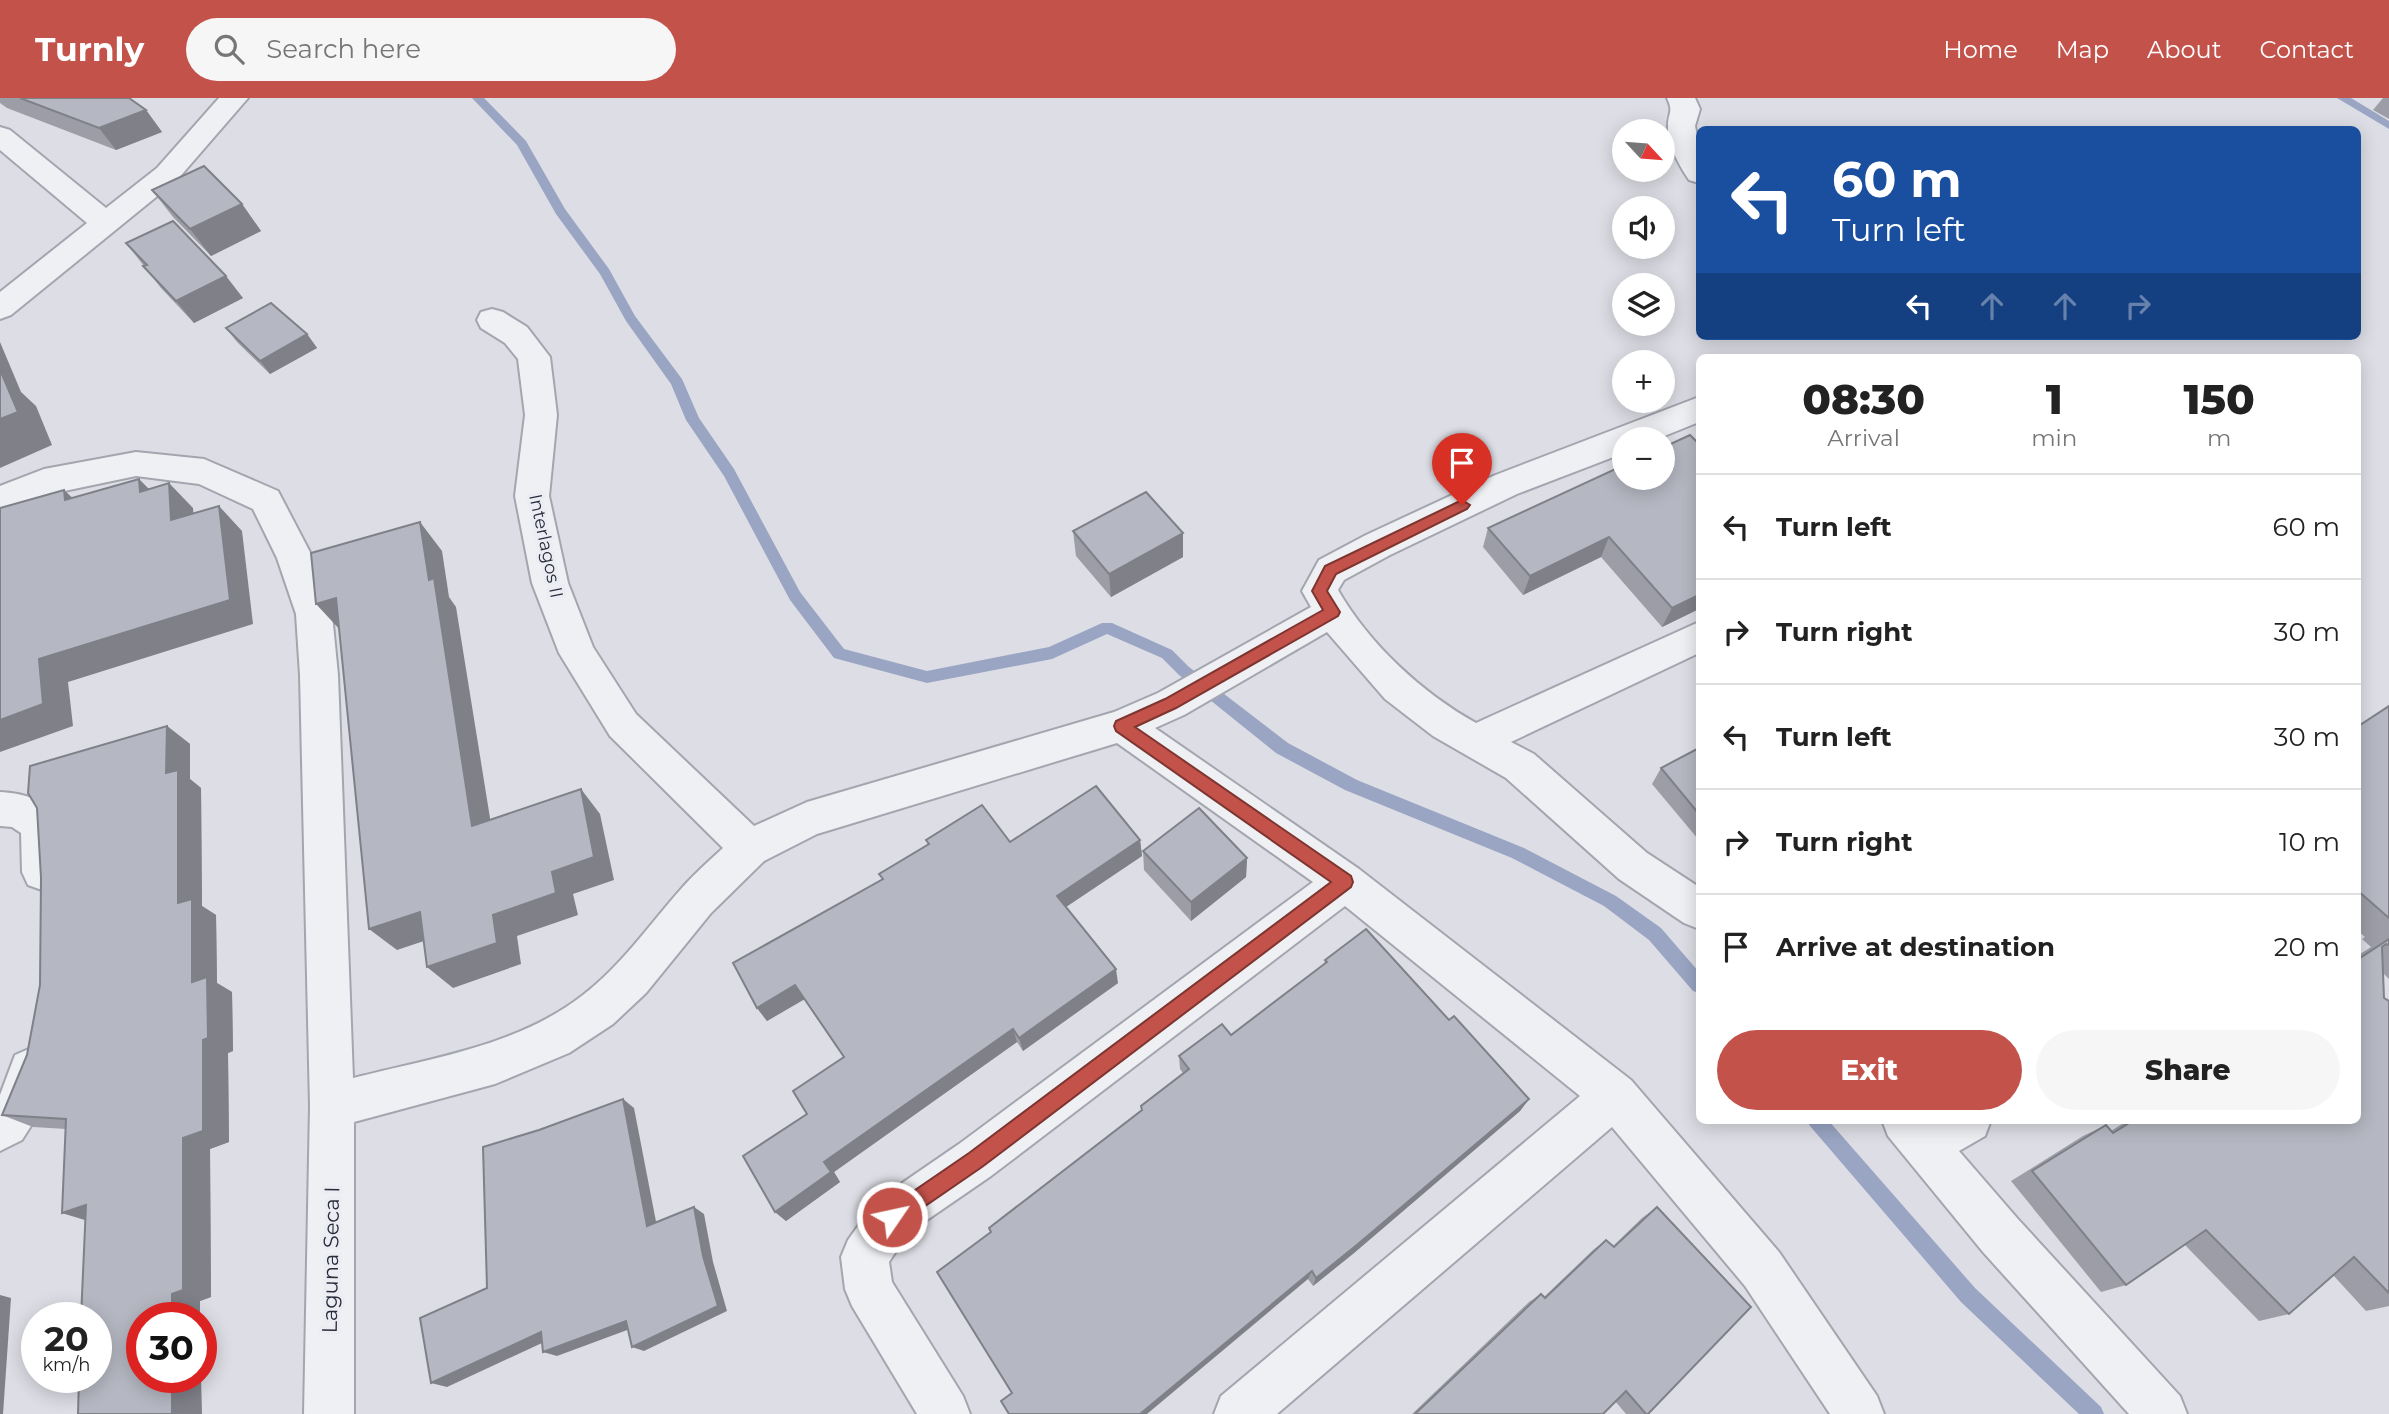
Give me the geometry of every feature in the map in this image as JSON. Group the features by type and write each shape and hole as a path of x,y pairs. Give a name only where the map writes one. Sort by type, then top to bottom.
{"street":[{"path":"0,308 167,174 234,98"},
{"path":"1681,98 1686,109 1680,120 1680,130 1696,167"},
{"path":"0,136 106,223"},
{"name":"Interlagos II","path":"492,320 516,335 534,357 541,415 532,496 550,583 577,653 623,725 750,848"},
{"path":"1656,427 1696,410"},
{"path":"1612,445 1505,485 1331,570 1320,591 1332,612 1398,688 1446,725 1520,766 1633,866 1696,908"},
{"name":"Laguna Seca I","path":"0,500 44,482 136,464 204,471 266,500 295,558 314,614 319,675 332,1106 329,1414"},
{"path":"332,1106 495,1063 565,1031 598,1010 631,979 697,900 750,848 807,819 1122,726 1171,704 1332,612"},
{"path":"1477,740 1696,637"},
{"path":"1122,726 1345,882 1505,1006 1615,1096 1762,1269 1859,1414"},
{"path":"0,809 19,810 41,825 43,903"},
{"path":"945,1414 869,1289 865,1257 892,1217 975,1160 1345,882"},
{"path":"0,1129 7,1124 27,1089 39,1035"},
{"path":"1239,1414 1615,1096"},
{"path":"1951,1124 1915,1132 2000,1235 2162,1414"}],"building":[{"path":"20,98 129,98 146,110 99,128"},
{"path":"204,166 242,204 190,229 152,190"},
{"path":"173,221 226,276 176,301 143,266 147,265 126,243"},
{"path":"271,303 307,334 260,361 226,328"},
{"path":"0,372 18,412 0,419"},
{"path":"1690,435 1696,441 1696,596 1672,608 1609,537 1530,576 1488,528 1612,471 1612,490 1675,490 1675,442"},
{"path":"139,479 140,492 169,483 171,520 219,506 230,600 39,659 43,704 0,720 0,508 64,490 65,500"},
{"path":"1146,492 1183,533 1109,574 1073,531"},
{"path":"420,522 429,580 434,578 472,826 581,789 594,857 552,872 556,893 493,915 497,943 427,967 420,912 369,929 336,598 316,604 311,553"},
{"path":"2389,706 2389,918 2361,894 2361,724"},
{"path":"167,726 166,773 178,770 178,903 192,899 192,982 207,977 208,1038 203,1040 203,1131 183,1138 183,1290 172,1294 172,1302 126,1302 126,1393 172,1393 172,1414 78,1414 79,1393 112,1393 112,1302 82,1302 86,1205 62,1213 66,1119 2,1115 27,1055 40,985 41,878 37,808 28,793 30,766"},
{"path":"1696,750 1696,810 1661,768"},
{"path":"1096,786 1140,840 1057,896 1116,969 1019,1038 1013,1029 824,1162 831,1172 775,1212 743,1156 807,1114 793,1091 844,1057 795,985 757,1008 733,963 883,879 879,874 929,844 926,840 982,805 1010,842"},
{"path":"1199,808 1247,858 1191,902 1143,851"},
{"path":"1366,929 1449,1020 1454,1016 1529,1099 1358,1244 1316,1278 1312,1271 1140,1414 1009,1414 1001,1401 1012,1393 937,1272 991,1232 989,1228 1142,1110 1141,1106 1189,1069 1179,1056 1222,1024 1231,1035"},
{"path":"2389,939 2389,945 2382,947 2384,998 2389,1001 2389,1293 2354,1257 2289,1314 2206,1230 2126,1285 2032,1171 2106,1125 2113,1133 2128,1124 2361,1124 2361,957"},
{"path":"623,1099 647,1226 694,1207 703,1256 718,1306 632,1347 626,1321 543,1352 541,1332 431,1383 420,1318 487,1288 483,1147"},
{"path":"1657,1207 1751,1307 1648,1414 1626,1391 1603,1414 1415,1414 1541,1294 1545,1298 1606,1240 1614,1247"}],"waterway":[{"path":"478,98 522,143 560,211 605,272 630,318 677,382 693,420 729,473 795,596 839,654 927,677 1052,653 1107,627 1167,654 1184,671 1282,748 1351,785 1518,853 1610,901 1655,934 1696,982"},
{"path":"2343,98 2389,126"},
{"path":"1819,1124 1968,1295 2094,1414"}],"route":[{"path":"892,1217 975,1160 1345,882 1122,726 1171,704 1332,612 1320,591 1331,570 1462,505"}]}
